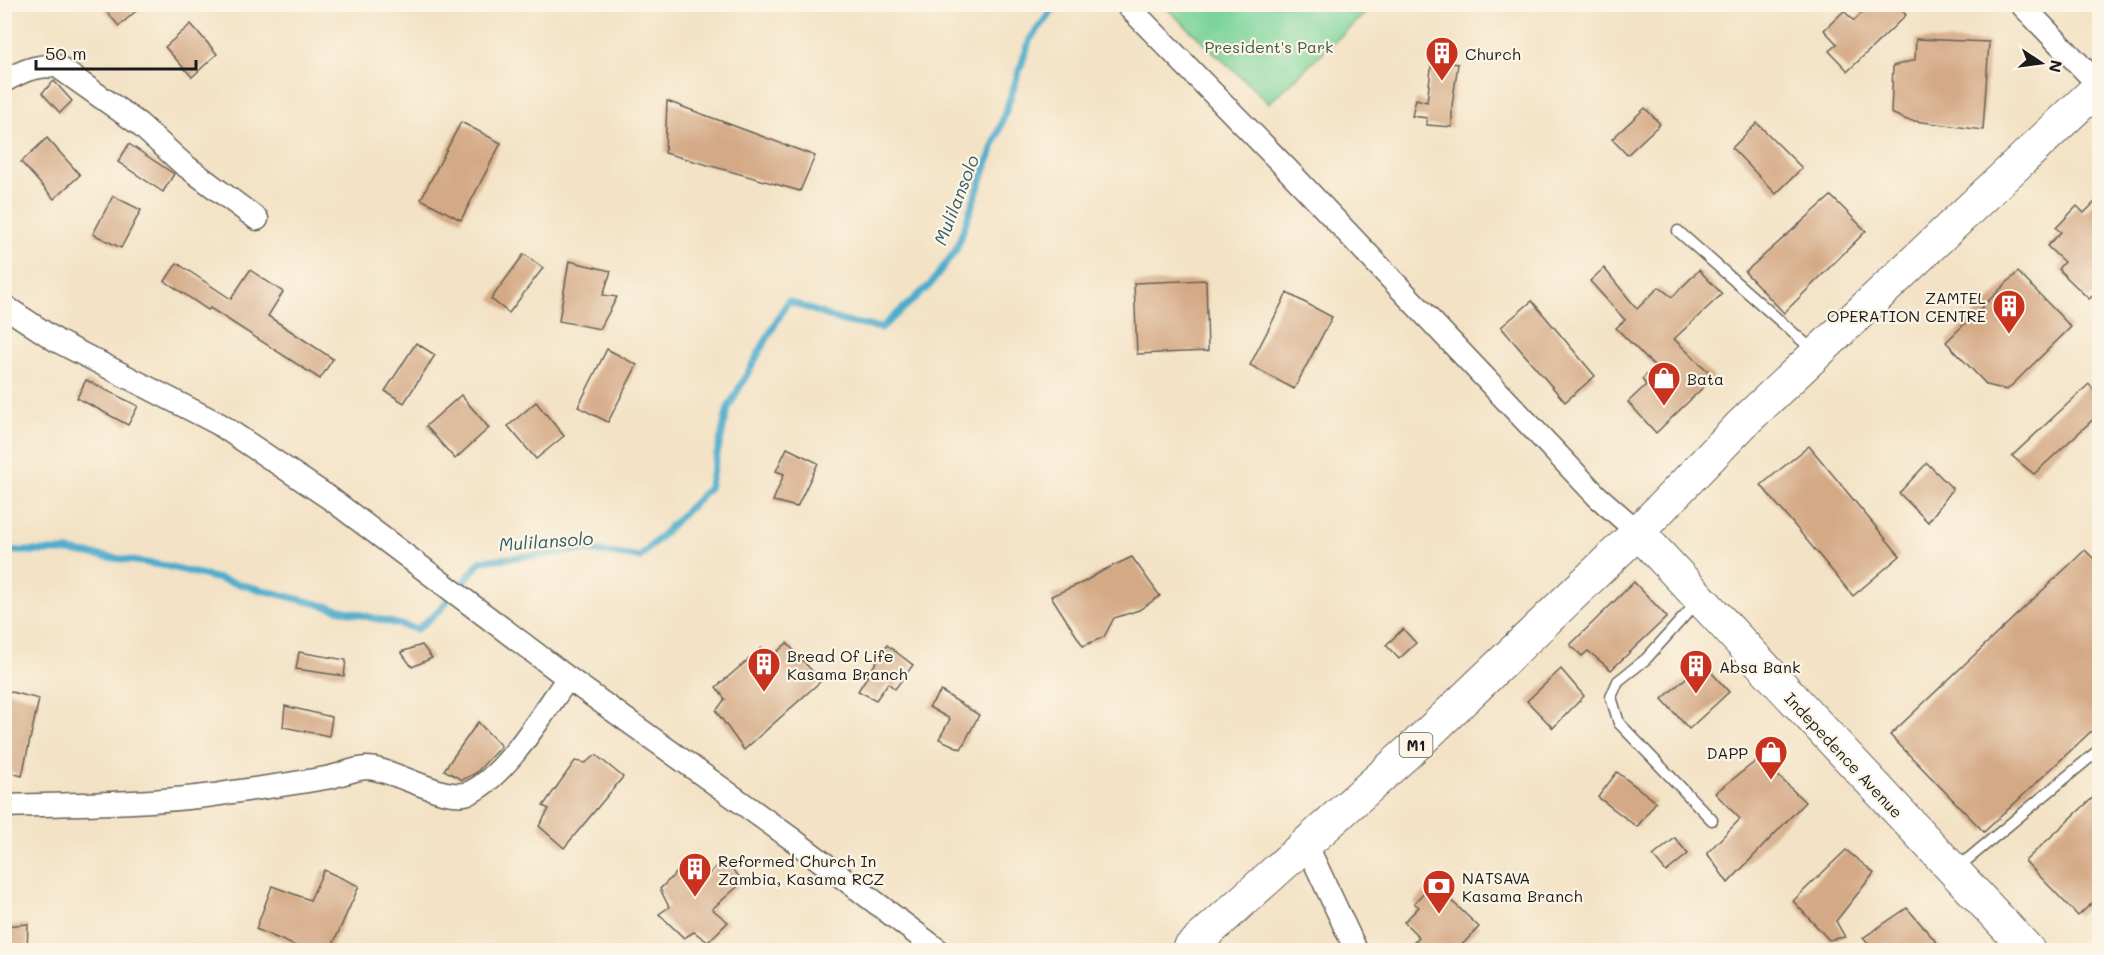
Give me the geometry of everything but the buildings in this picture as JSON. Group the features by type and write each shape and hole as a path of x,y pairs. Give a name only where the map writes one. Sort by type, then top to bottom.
{"main road":[{"path":"1638,532 1742,424 2100,86"},
{"name":"Indepedence Avenue","path":"1638,532 2028,951"},
{"name":"M1","path":"1188,951 1416,745 1638,532"}],"street":[{"path":"1126,4 1286,168 1597,496 1638,532"},
{"path":"2021,4 2100,86"},
{"path":"4,81 42,65 57,66 138,124 183,164 257,219"},
{"path":"4,306 57,341 219,424 331,499 568,678 792,839 938,951"},
{"path":"4,806 128,804 333,776 368,768 429,788 457,794 469,793 488,781 508,761 568,678"},
{"path":"1306,844 1356,951"}],"lane":[{"path":"1678,231 1816,353"},
{"path":"1699,600 1646,658 1618,681 1611,697 1619,723 1712,820"},
{"path":"1953,872 2100,749"}],"green space":[{"name":"President's Park","path":"1163,5 1374,5 1269,103"}],"waterway":[{"name":"Mulilansolo","path":"4,551 69,551 167,566 417,629 438,612 481,561 585,550 640,557 709,488 728,408 788,301 842,321 881,328 930,285 956,250 1030,39 1057,4"}],"place":[{"name":"Church","path":"1442,82"},
{"name":"ZAMTEL OPERATION CENTRE","path":"2009,335"},
{"name":"Bata","path":"1664,407"},
{"name":"Bread Of Life Kasama Branch","path":"764,693"},
{"name":"Absa Bank","path":"1696,695"},
{"name":"DAPP","path":"1771,781"},
{"name":"Reformed Church In Zambia, Kasama RCZ","path":"695,898"},
{"name":"NATSAVA Kasama Branch","path":"1439,915"}]}
